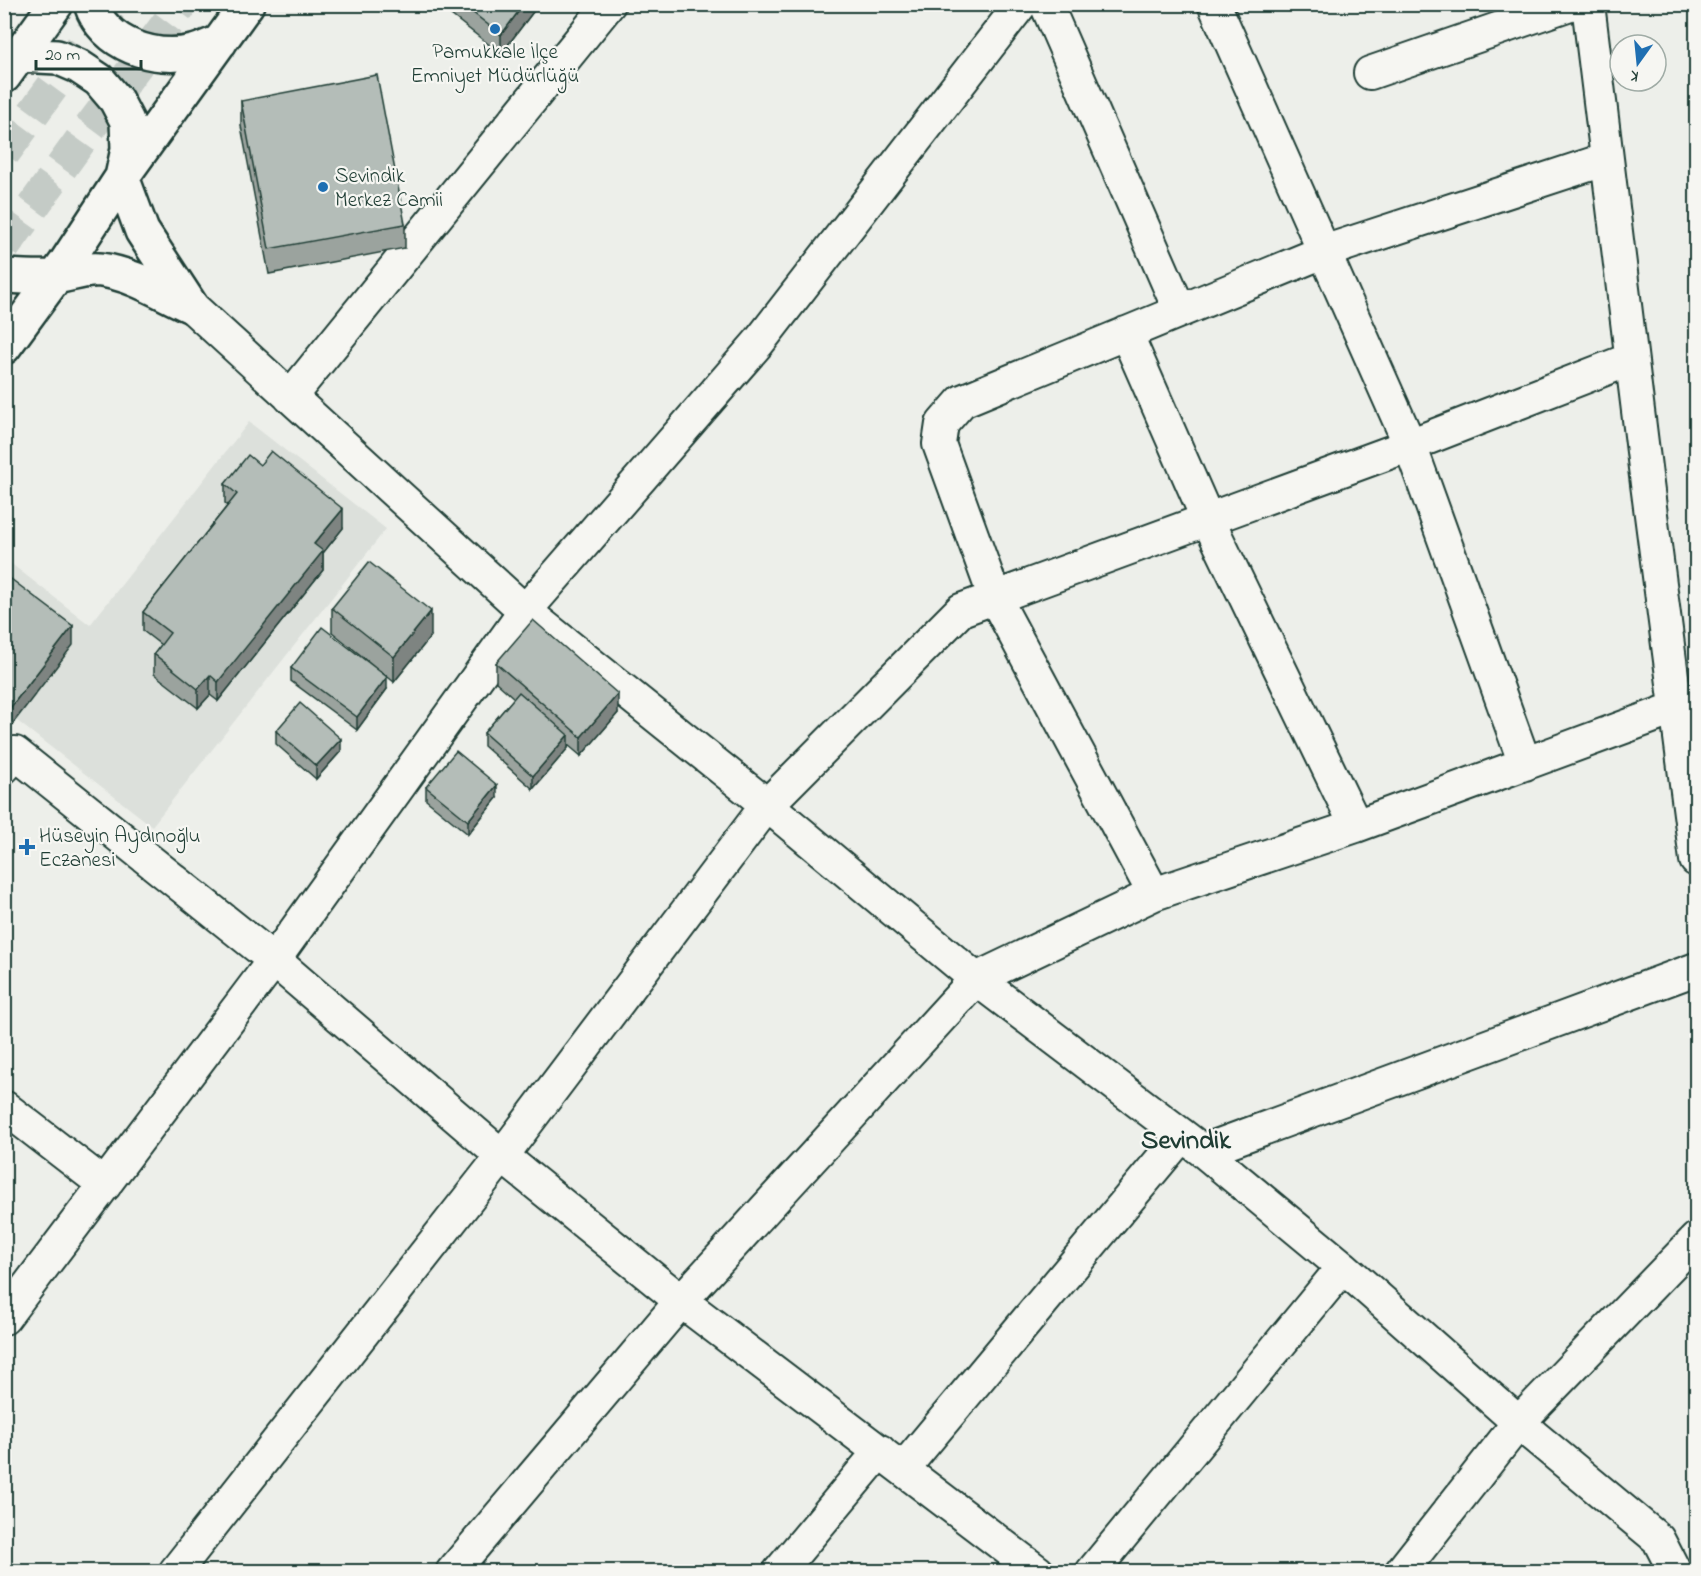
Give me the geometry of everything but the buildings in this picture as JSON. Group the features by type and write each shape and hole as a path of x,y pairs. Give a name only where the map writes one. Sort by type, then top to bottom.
{"main road":[{"path":"91,4 95,18 103,28 138,49 165,55 180,54 195,52 220,42"},
{"path":"4,346 56,276 122,177 247,4"},
{"path":"46,10 57,57"},
{"path":"12,66 46,10"},
{"path":"12,66 57,57 78,66 99,80 116,100 127,121 128,149 122,177 142,231 191,306"},
{"path":"4,276 29,278 99,270 119,273 191,306"}],"street":[{"path":"290,397 609,4"},
{"path":"4,1318 274,960 525,611 759,342 1021,4"},
{"path":"1046,4 1180,311"},
{"path":"1214,4 1410,445 1525,764"},
{"path":"1370,73 1570,4"},
{"path":"1588,4 1696,860"},
{"path":"1154,894 995,597 939,444 942,424 962,401 1323,252 1607,159"},
{"path":"191,306 525,611 767,805 976,979 1192,1143 1343,1267 1519,1422 1658,1539 1675,1572"},
{"path":"1126,333 1208,520 1356,826"},
{"path":"175,1572 502,1156 767,805 961,610 1410,445 1631,359"},
{"path":"452,1572 681,1301 976,979 1154,894 1356,826 1676,708"},
{"path":"4,767 15,753 274,960 502,1156 681,1301 1038,1572"},
{"path":"779,1572 892,1460 1192,1143 1696,969"},
{"path":"4,1107 105,1185"},
{"path":"1401,1572 1519,1422 1696,1239"},
{"path":"1092,1572 1343,1267"}],"shaded area":[{"path":"249,422 386,529 152,826 16,720 5,733 5,559 90,625"}],"tunnel":[{"path":"4,153 113,4"},
{"path":"4,247 182,4"}],"place":[{"name":"Pamukkale İlçe Emniyet Müdürlüğü","path":"495,29"},
{"name":"Sevindik Merkez Camii","path":"323,187"},
{"name":"Hüseyin Aydınoğlu Eczanesi","path":"27,847"}],"district":[{"name":"Sevindik","path":"1186,1139"}]}
